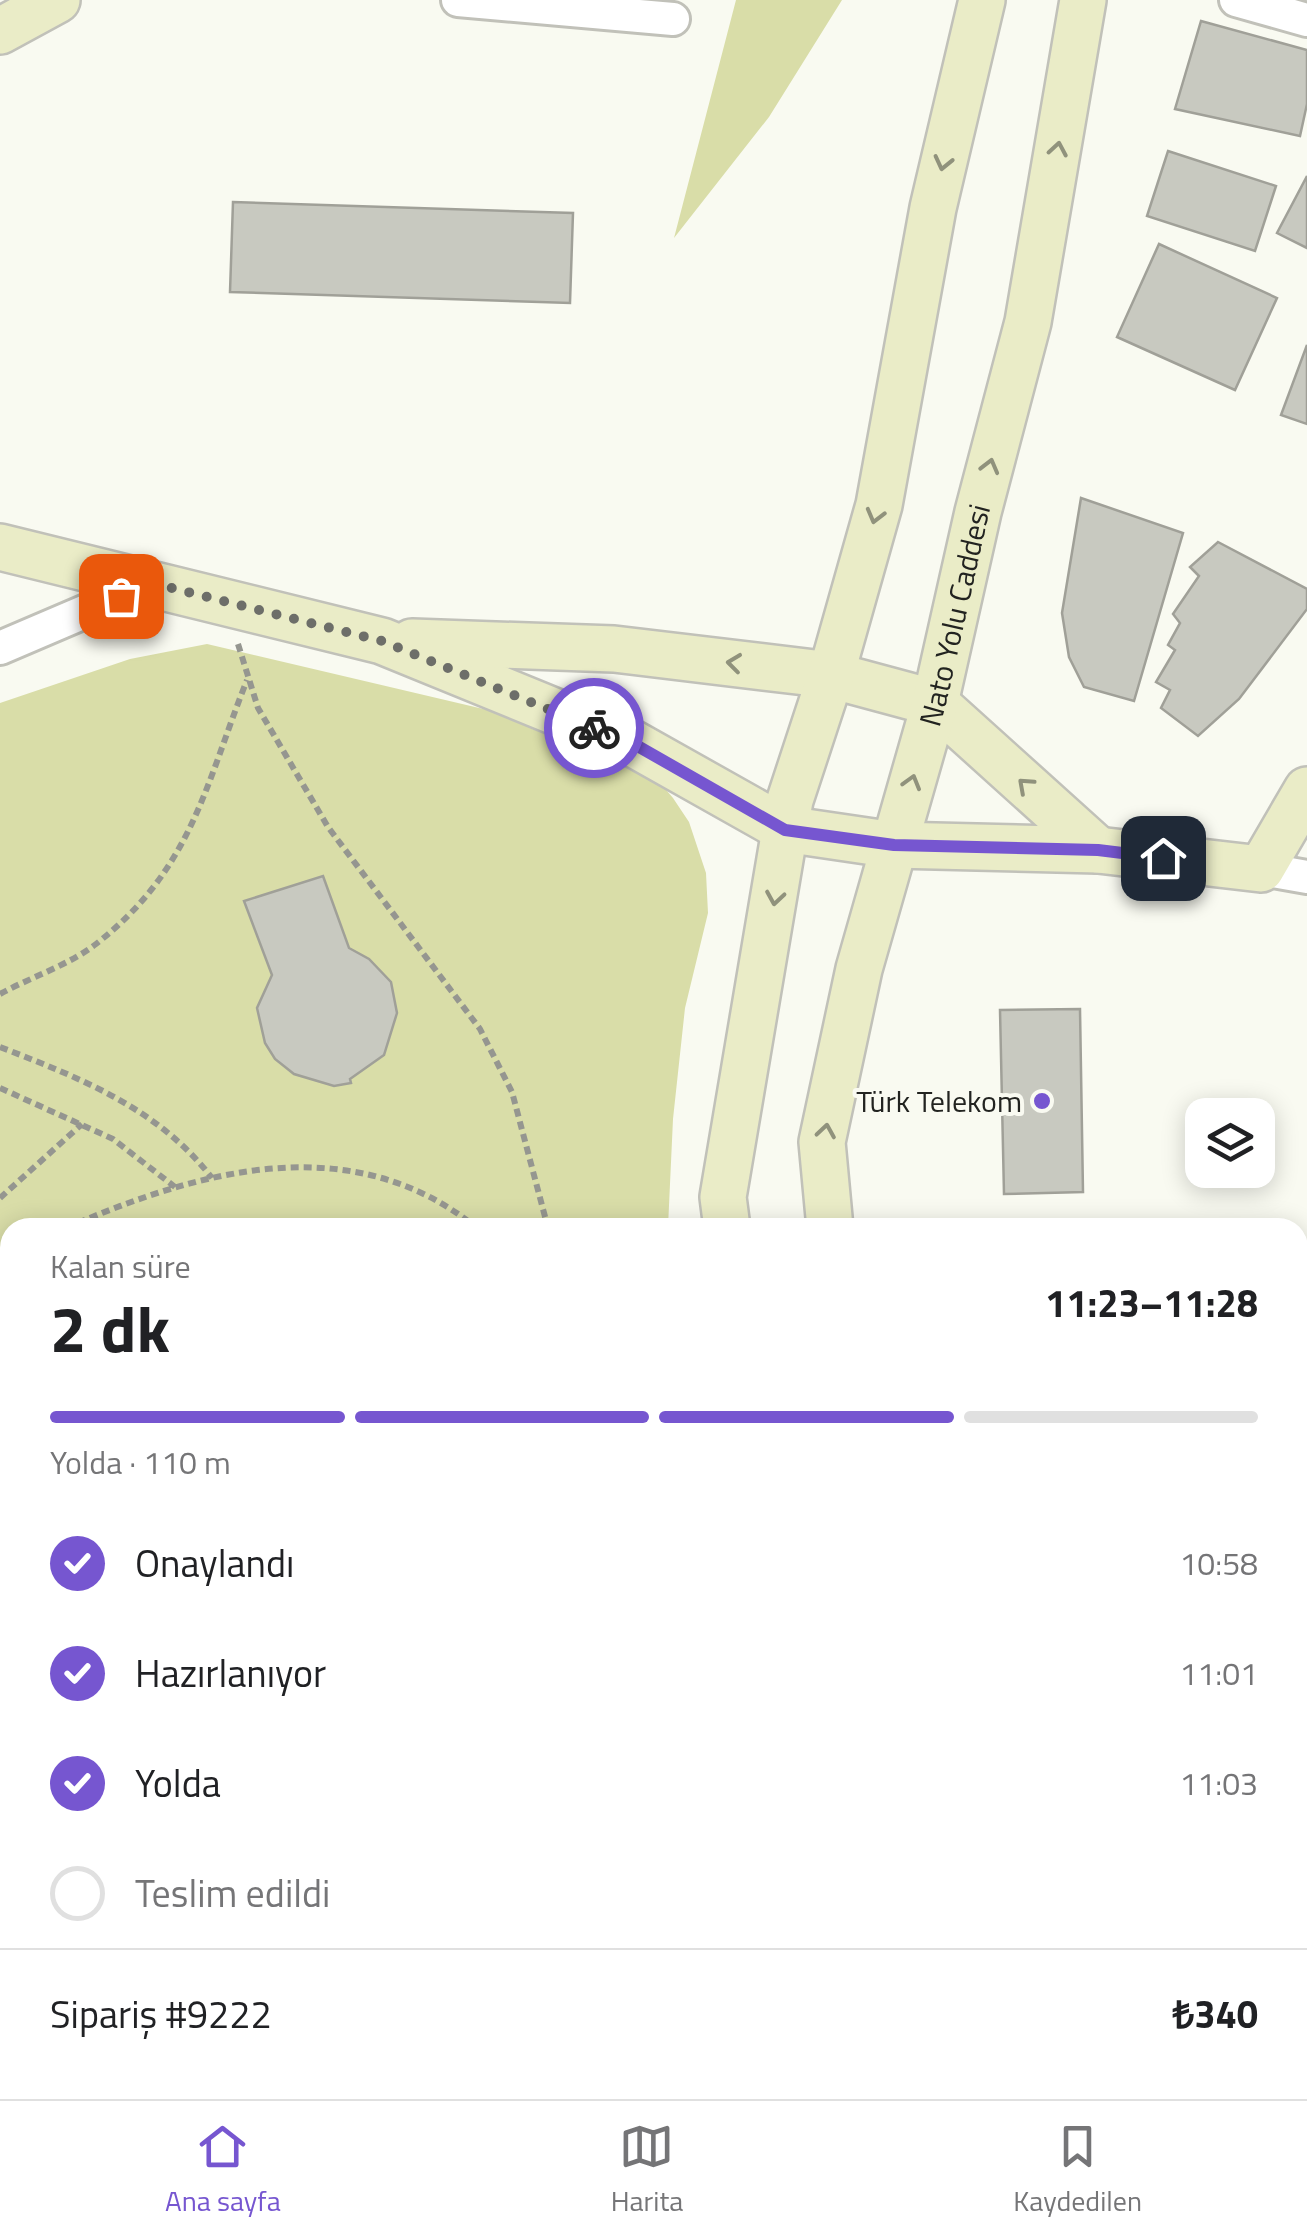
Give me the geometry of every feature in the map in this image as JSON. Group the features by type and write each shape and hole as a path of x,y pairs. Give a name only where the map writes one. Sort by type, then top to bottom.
{"main road":[{"path":"725,1218 722,1197 790,800 831,675 878,505 933,208 982,0"},
{"name":"Nato Yolu Caddesi","path":"829,1218 822,1142 860,970 935,702 1028,322 1083,0"},
{"path":"0,547 382,641 634,744 785,830 894,845 1098,850 1261,869 1307,790"},
{"path":"382,641 614,650 831,675 935,702 1098,850"}],"street":[{"path":"458,0 672,19"},
{"path":"1236,0 1307,20"},
{"path":"0,648 152,583"},
{"path":"1261,869 1307,877"}],"path":[{"path":"230,603 258,708 328,826 480,1029 512,1092 545,1218"},
{"path":"0,994 93,946 144,902 185,845 248,680"},
{"path":"0,1047 105,1090 154,1119 191,1150 212,1178"},
{"path":"0,1088 113,1140 175,1187"},
{"path":"0,1198 82,1124"},
{"path":"93,1218 175,1187 245,1170 362,1171 406,1182 444,1201 464,1218"}],"green space":[{"path":"736,0 842,0 769,117 674,238"},
{"path":"207,644 573,730 650,771 689,822 706,873 708,913 685,1008 673,1119 668,1218 0,1218 0,703 130,659"}],"building":[{"path":"1201,21 1307,50 1307,104 1300,136 1175,109"},
{"path":"1168,151 1276,186 1255,251 1147,216"},
{"path":"1307,176 1307,248 1277,233"},
{"path":"233,202 573,213 570,303 230,292"},
{"path":"1159,244 1277,298 1235,390 1117,337"},
{"path":"1307,345 1307,424 1281,415"},
{"path":"1081,498 1183,533 1134,701 1084,687 1069,657 1062,613"},
{"path":"1218,542 1307,589 1307,609 1239,699 1198,736 1161,708 1170,690 1156,682 1175,650 1168,645 1180,623 1173,614 1199,576 1190,567"},
{"path":"323,876 349,948 369,959 391,982 397,1013 384,1055 350,1079 351,1083 334,1086 294,1074 275,1059 265,1043 257,1008 272,975 244,901"},
{"name":"Türk Telekom","path":"1080,1009 1083,1192 1004,1194 1000,1010"}],"way so far":[{"path":"121,596 152,583 382,641 594,728"}],"place":[{"name":"Türk Telekom","path":"1042,1101"}],"route":[{"path":"594,728 634,744 785,830 894,845 1098,850 1163,858"}]}
